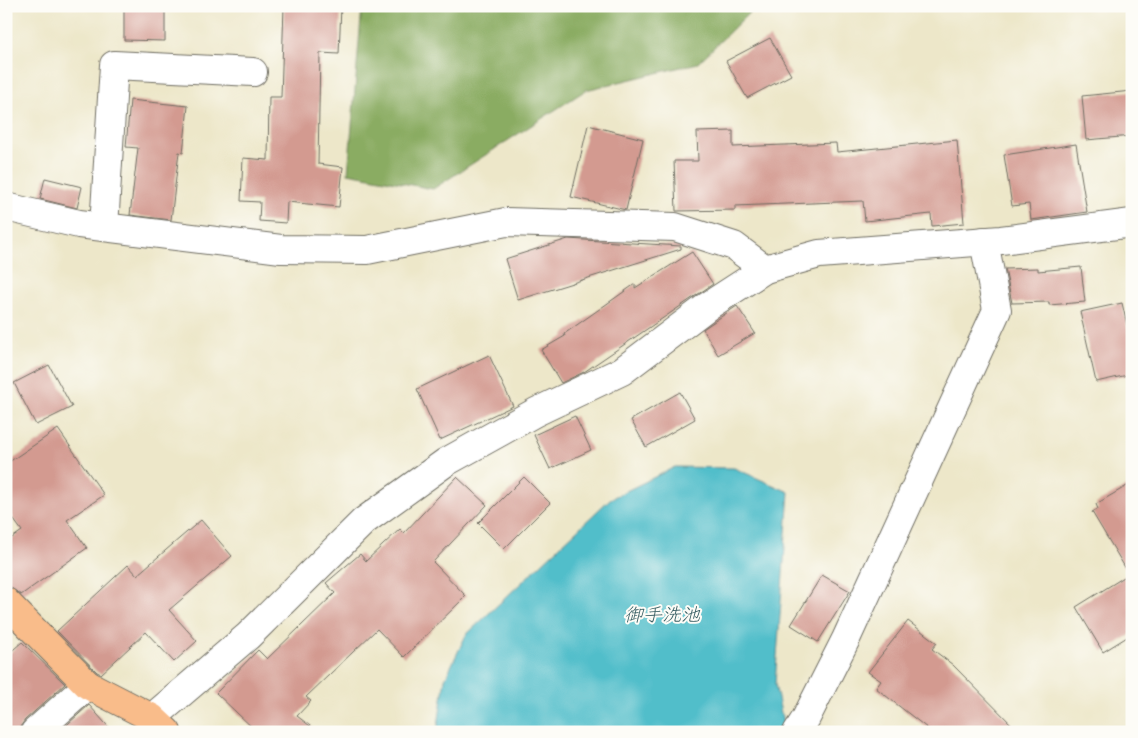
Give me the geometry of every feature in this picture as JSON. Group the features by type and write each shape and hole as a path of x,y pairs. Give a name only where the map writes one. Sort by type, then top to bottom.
{"main road":[{"path":"6,602 88,686 160,725"}],"street":[{"path":"104,227 114,65 253,72"},
{"path":"6,207 79,224 281,249 367,250 506,222 675,227 734,246 766,269"},
{"path":"160,725 364,521 446,462 536,412 622,370 708,306 766,269 819,254 984,241 1132,223"},
{"path":"809,727 846,639 997,310 984,241"},
{"path":"35,732 88,686"}],"green space":[{"path":"362,6 756,6 698,63 586,90 433,189 348,173"}],"water":[{"name":"御手洗池","path":"675,467 734,468 789,492 775,684 784,727 780,732 437,732 445,679 466,635 610,499"}],"building":[{"path":"124,6 165,6 165,41 124,40"},
{"path":"284,6 341,6 339,54 320,53 318,164 343,167 339,207 287,202 286,223 259,221 260,202 241,201 243,158 268,160 269,97 281,97"},
{"path":"770,38 791,75 747,98 726,61"},
{"path":"1132,91 1132,136 1086,140 1082,96"},
{"path":"130,100 188,106 183,153 179,152 171,220 130,215 138,148 126,147"},
{"path":"588,125 643,139 626,210 571,197"},
{"path":"733,131 733,147 836,143 837,152 957,140 964,223 932,226 931,214 865,221 863,201 735,206 735,210 676,211 674,161 698,161 697,132"},
{"path":"1076,144 1087,212 1031,220 1029,204 1012,206 1004,155"},
{"path":"45,178 82,187 77,208 40,199"},
{"path":"568,239 681,246 681,249 518,300 505,259"},
{"path":"692,252 713,284 584,372 561,383 541,350 565,336 564,334 635,284 635,288"},
{"path":"1081,267 1085,302 1049,305 1049,302 1012,303 1005,269 1038,268 1038,271"},
{"path":"1122,303 1128,329 1132,328 1132,374 1096,382 1080,312"},
{"path":"737,306 755,333 718,355 703,329"},
{"path":"489,355 513,406 440,440 417,389"},
{"path":"49,365 72,407 36,425 14,383"},
{"path":"680,392 695,419 646,447 631,420"},
{"path":"575,416 591,450 550,469 534,435"},
{"path":"58,429 104,495 67,520 87,548 21,595 11,588 6,580 6,542 22,531 6,509 6,464"},
{"path":"457,477 487,505 433,562 466,596 404,657 377,629 306,697 311,701 297,716 318,732 257,732 216,693 258,650 267,659 335,593 326,583 360,554 366,561 400,529 404,533"},
{"path":"524,477 550,503 504,549 478,523"},
{"path":"1132,483 1132,634 1103,652 1076,607 1129,574 1092,512 1098,509 1096,504"},
{"path":"201,520 232,556 169,610 197,641 174,662 146,632 101,674 97,672 57,631 128,565 137,575"},
{"path":"822,575 850,591 818,642 791,625"},
{"path":"908,621 937,643 932,649 953,665 1019,732 932,732 876,688 881,681 868,672"},
{"path":"22,642 65,684 25,720 20,727 20,732 6,732 6,656"},
{"path":"89,705 113,732 59,732"}]}
